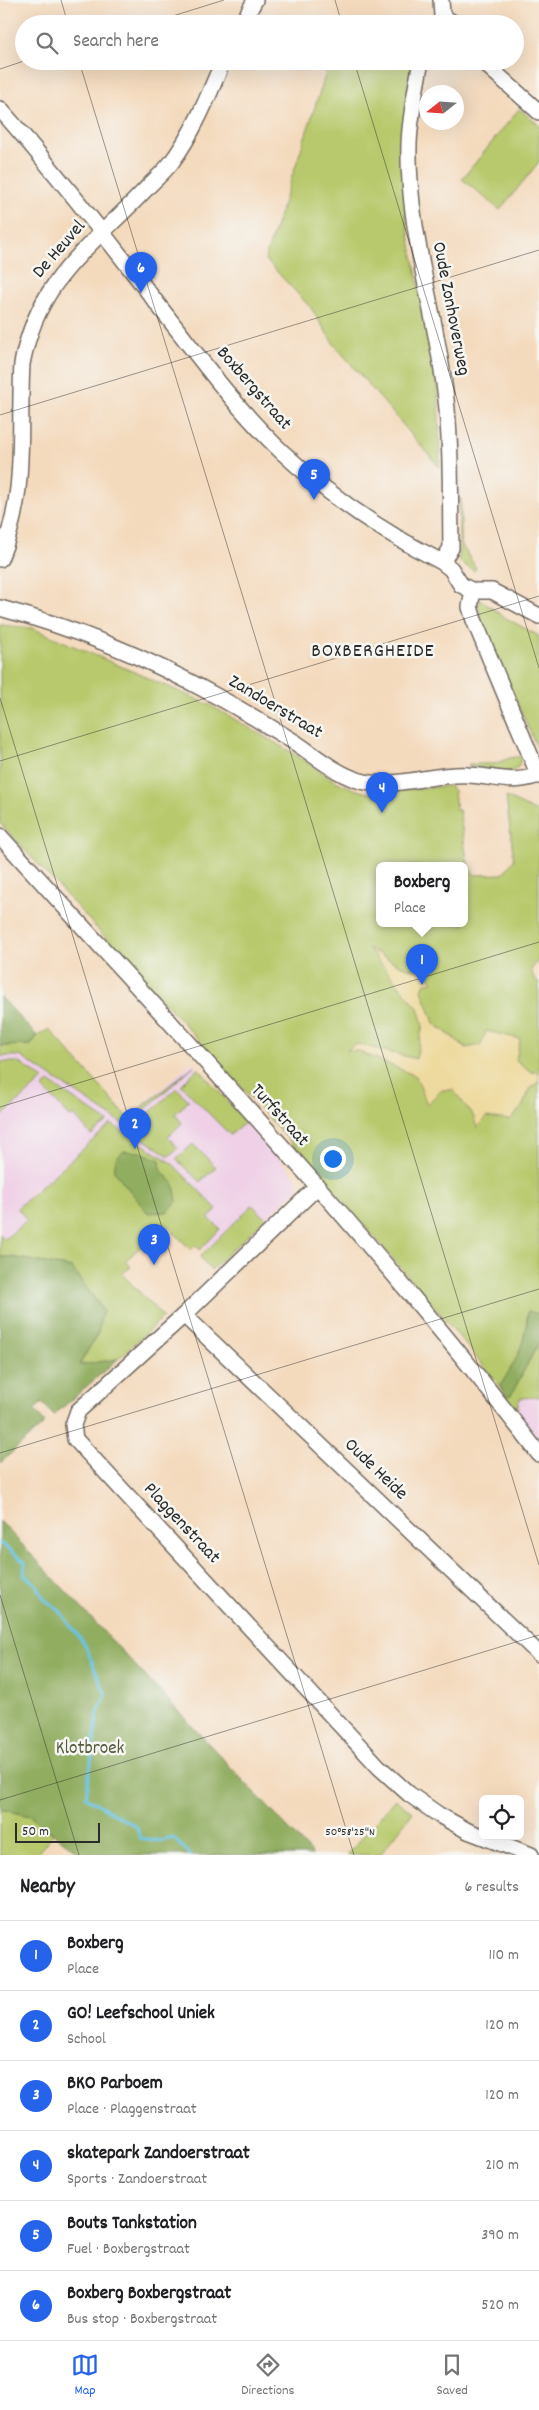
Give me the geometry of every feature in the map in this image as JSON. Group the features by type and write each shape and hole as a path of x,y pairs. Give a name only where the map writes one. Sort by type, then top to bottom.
{"street":[{"path":"247,15 255,0"},
{"path":"441,0 442,15"},
{"name":"De Heuvel","path":"0,559 15,518 19,493 21,383 26,345 38,310 56,280 170,164 200,114 219,70"},
{"name":"Oude Zonhoverweg","path":"421,70 409,144 410,174 418,248 434,322 449,422 451,548 442,562"},
{"path":"492,70 539,112"},
{"name":"Boxbergstraat","path":"0,109 102,232 220,384 281,451 337,498 374,523 442,562 451,569 461,585 473,591"},
{"path":"539,616 492,590 473,591 470,607 474,620 539,775"},
{"name":"Zandoerstraat","path":"0,608 114,647 162,668 268,726 340,772 366,782 467,774 516,781 539,775"},
{"name":"Turfstraat","path":"0,836 420,1304 539,1454"},
{"name":"Plaggenstraat","path":"317,1188 184,1315 78,1411 73,1425 75,1439 365,1752 409,1794 468,1831 531,1855"},
{"name":"Oude Heide","path":"184,1315 539,1654"}],"shaded area":[{"path":"49,1029 128,1118 192,1062 296,1177 299,1187 220,1262 129,1177 42,1263 12,1257 0,1257 0,1046 31,1045 37,1036"},
{"path":"539,1342 539,1440 507,1397 511,1395"}],"green space":[{"path":"327,70 411,70 406,101 403,156 407,224 438,388 440,468 333,343 311,308 265,259"},
{"path":"519,109 539,125 539,162 500,210 462,179"},
{"path":"459,499 461,499 461,544 476,568 474,571 460,562 459,559"},
{"path":"481,600 504,617 539,636 539,752 482,624 478,605"},
{"path":"0,625 32,628 208,704 296,755 335,781 354,789 368,793 450,786 454,791 456,810 459,810 467,862 376,862 376,927 468,927 468,866 475,875 503,874 514,860 506,797 539,813 539,959 531,970 535,980 539,983 539,1073 531,1072 516,1060 519,1039 467,1048 434,1023 422,990 428,974 399,965 370,949 418,1008 423,1024 416,1059 357,1044 348,1050 358,1051 416,1076 442,1090 453,1090 473,1115 486,1117 522,1107 531,1087 539,1082 539,1314 528,1312 520,1351 500,1386 379,1242 191,1031 0,823"},
{"path":"522,756 518,767 511,772 467,766 469,764 494,764"},
{"path":"0,996 37,1036 31,1045 0,1046"},
{"path":"49,1029 128,1118 195,1065 126,1126 20,1056 0,1056 0,1046 31,1045 37,1036"},
{"path":"0,1062 18,1062 44,1079 2,1116 0,1114"},
{"path":"198,1068 246,1122 230,1135 181,1085"},
{"path":"49,1082 108,1122 91,1135 74,1115 70,1117 43,1088"},
{"path":"177,1088 189,1101 175,1114 182,1123 168,1137 178,1148 169,1156 138,1135 155,1121 148,1114"},
{"path":"111,1124 172,1163 217,1209 209,1218 220,1229 200,1250 196,1245 191,1250 166,1224 125,1261 131,1267 122,1274 163,1317 118,1359 79,1366 98,1333 72,1268 12,1257 0,1257 0,1234 5,1239 27,1220 17,1208"},
{"path":"193,1144 216,1167 200,1182 176,1159"},
{"path":"124,1151 141,1152 160,1160 161,1170 174,1184 177,1202 167,1212 148,1213 114,1171 116,1158"},
{"path":"252,1205 266,1218 211,1270 200,1257"},
{"path":"0,1257 12,1257 72,1268 103,1310 98,1333 79,1365 118,1359 54,1415 42,1403 34,1410 45,1423 0,1463"},
{"path":"528,1311 539,1314 539,1342 511,1395 507,1397 500,1386 512,1367 523,1342"},
{"path":"539,1342 539,1397 520,1398 516,1412 504,1396 511,1395"},
{"name":"Klotbroek","path":"0,1521 313,1855 82,1855 30,1816 0,1809"},
{"path":"395,1799 413,1812 380,1855 347,1855"},
{"path":"0,1809 30,1816 53,1834 36,1855 0,1855"}],"sand":[{"path":"368,948 399,965 427,974 433,982 424,984 422,990 434,1023 466,1048 481,1045 486,1031 520,1039 516,1060 531,1072 539,1073 539,1082 531,1087 522,1107 510,1120 486,1117 477,1128 473,1115 453,1090 442,1090 427,1104 416,1076 358,1051 347,1050 357,1044 416,1059 423,1024 418,1008"}],"waterway":[{"path":"0,1543 25,1562 24,1575 37,1585 44,1599 59,1610 85,1645 106,1695 98,1712 86,1797 137,1827 140,1838 161,1841 173,1838 191,1855"}],"place":[{"name":"Boxberg Boxbergstraat","path":"141,293"},
{"name":"Bouts Tankstation","path":"314,500"},
{"name":"skatepark Zandoerstraat","path":"382,813"},
{"name":"Boxberg","path":"422,985"},
{"name":"GO! Leefschool Uniek","path":"135,1149"},
{"name":"BKO Parboem","path":"154,1265"}],"district":[{"name":"BOXBERGHEIDE","path":"373,652"}]}
